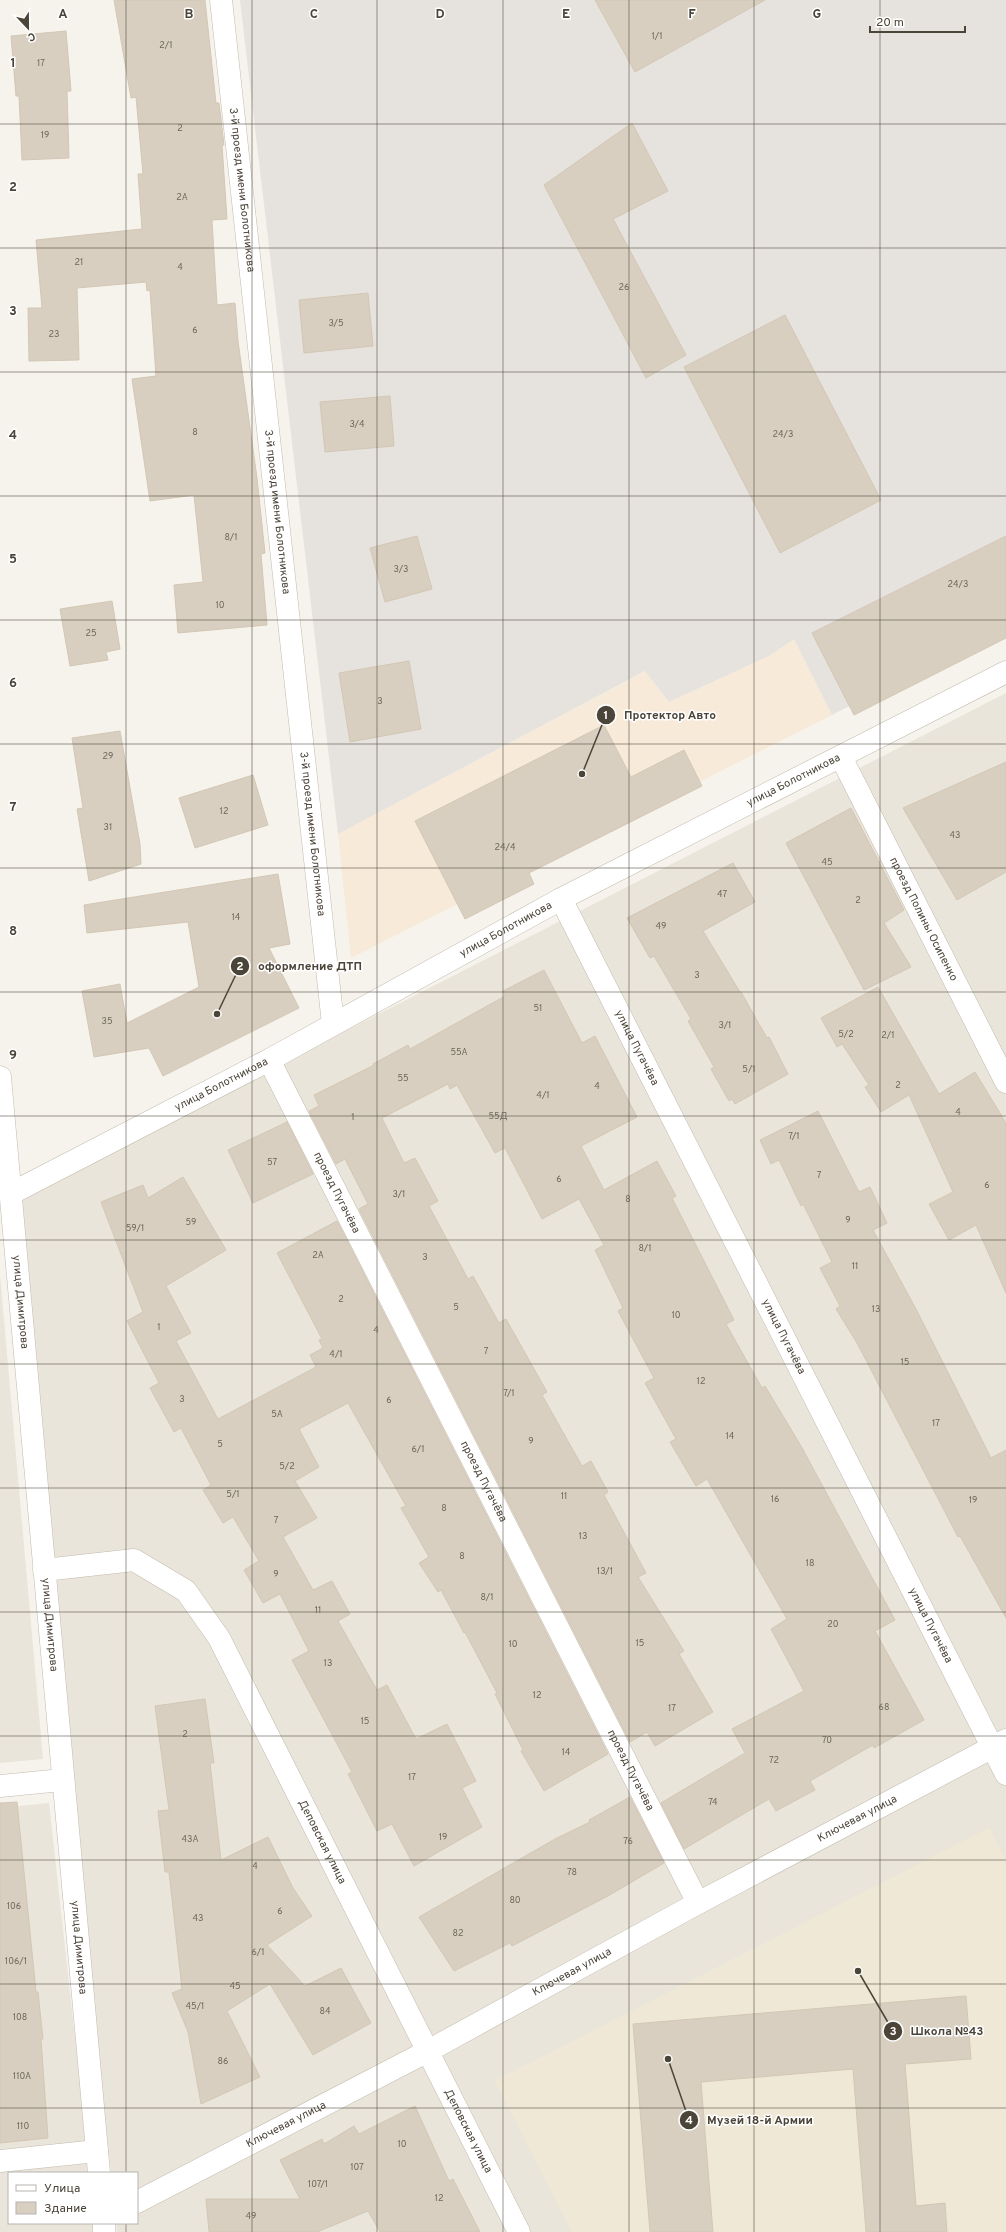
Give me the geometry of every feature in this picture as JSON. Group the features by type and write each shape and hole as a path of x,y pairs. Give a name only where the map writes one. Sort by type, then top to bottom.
{"street":[{"name":"3-й проезд имени Болотникова","path":"221,0 333,1024"},
{"name":"улица Болотникова","path":"10,1194 269,1060 561,899 1006,672"},
{"name":"проезд Полины Осипенко","path":"841,757 1006,1082"},
{"name":"улица Пугачёва","path":"561,899 999,1744 1006,1774"},
{"name":"проезд Пугачёва","path":"269,1060 698,1903"},
{"name":"улица Димитрова","path":"0,1077 62,1780 99,2172"},
{"name":"Деповская улица","path":"44,1570 134,1560 186,1591 219,1638 519,2232"},
{"name":"Ключевая улица","path":"138,2201 428,2051 698,1903 999,1744"},
{"path":"0,1786 62,1780"},
{"path":"0,2161 97,2151"}],"shaded area":[{"path":"240,0 1006,0 1006,625 832,715 794,639 769,656 669,702 645,671 338,834"},
{"path":"794,638 832,715 351,958 338,834 646,671 669,702 769,656"},
{"path":"1006,693 1006,2232 117,2232 116,2224 138,2224 138,2172 111,2172 11,1202"},
{"path":"0,1275 43,1759 0,1763"},
{"path":"49,1803 90,2172 8,2172 8,2224 94,2224 94,2232 0,2232 0,1808"},
{"path":"989,1828 1006,1860 1006,2232 572,2232 495,2081"}],"building":[{"path":"114,0 205,0 216,103 219,103 224,145 222,145 227,219 212,220 217,305 235,303 238,341 257,478 265,553 261,554 267,625 178,633 174,585 203,582 194,495 150,501 132,379 156,376 150,290 147,291 146,282 77,288 79,360 29,361 28,308 42,308 36,240 142,229 138,174 143,174 136,97 131,98"},
{"path":"595,0 765,0 635,72"},
{"path":"66,31 71,91 67,91 69,158 22,160 19,96 16,96 11,36"},
{"path":"632,123 668,191 613,219 686,355 646,378 544,185"},
{"path":"368,293 373,346 304,353 299,300"},
{"path":"785,315 881,500 780,553 684,367"},
{"path":"390,396 394,446 325,452 320,402"},
{"path":"417,536 432,589 385,602 370,548"},
{"path":"1006,536 1006,638 854,715 812,633"},
{"path":"112,601 120,649 106,652 108,660 70,666 60,609"},
{"path":"409,661 421,729 350,742 339,673"},
{"path":"604,725 631,777 684,750 702,786 529,873 534,884 465,919 415,821"},
{"path":"120,731 140,844 141,864 89,881 77,809 83,808 72,738"},
{"path":"1006,762 1006,872 957,900 903,808"},
{"path":"253,775 268,825 195,848 179,798"},
{"path":"851,808 904,910 884,923 911,967 864,990 786,843"},
{"path":"733,863 755,902 703,931 741,992 767,1038 769,1037 788,1074 735,1104 732,1099 729,1101 711,1069 714,1067 688,1021 691,1019 654,956 650,958 627,918"},
{"path":"278,874 290,944 269,948 299,1008 163,1076 149,1048 94,1057 82,991 120,984 127,1023 199,987 188,922 87,933 84,905"},
{"path":"544,970 582,1043 595,1036 637,1117 581,1146 604,1190 657,1161 676,1196 672,1198 734,1320 726,1324 762,1388 765,1386 801,1446 895,1620 875,1631 924,1720 874,1748 873,1745 810,1781 815,1790 776,1811 769,1799 684,1849 661,1803 745,1753 732,1729 804,1691 771,1629 787,1619 707,1479 696,1486 670,1442 676,1439 645,1383 654,1378 618,1311 623,1308 595,1250 604,1245 579,1199 542,1219 505,1148 495,1153 457,1085 450,1089 448,1084 382,1118 404,1163 415,1158 438,1201 429,1206 468,1279 473,1276 499,1323 506,1319 547,1392 542,1395 582,1466 591,1461 608,1492 604,1495 646,1573 638,1577 684,1651 679,1654 713,1712 655,1746 647,1732 630,1742 359,1209 368,1204 345,1159 336,1164 309,1111 319,1106 314,1095 374,1065 373,1064 408,1045 410,1049 505,996 503,991"},
{"path":"878,987 939,1094 975,1072 1006,1123 1006,1293 976,1225 949,1240 929,1204 953,1192 909,1095 881,1112 865,1087 869,1085 842,1044 837,1047 821,1018"},
{"path":"818,1111 859,1192 870,1187 887,1223 873,1230 916,1309 991,1458 1006,1450 1006,1618 960,1536 958,1537 857,1343 836,1309 840,1306 820,1268 832,1262 803,1204 801,1206 779,1160 771,1164 760,1140"},
{"path":"287,1122 313,1174 253,1203 228,1150"},
{"path":"183,1177 226,1250 166,1286 191,1333 176,1341 218,1419 316,1367 310,1355 323,1348 319,1340 322,1339 277,1253 337,1221 608,1754 544,1791 521,1751 523,1750 495,1694 497,1693 465,1632 464,1633 441,1590 438,1592 419,1563 429,1557 401,1508 406,1506 348,1403 299,1429 319,1467 295,1481 317,1518 283,1537 313,1590 332,1581 350,1614 338,1621 377,1690 387,1685 416,1739 447,1724 476,1781 462,1788 482,1827 414,1866 392,1824 377,1831 348,1774 352,1772 292,1660 309,1651 280,1594 263,1603 244,1570 259,1561 233,1517 223,1523 203,1490 211,1485 181,1428 174,1432 150,1388 159,1383 127,1321 143,1312 101,1202 143,1185 148,1198"},
{"path":"205,1699 214,1763 210,1763 221,1860 268,1837 293,1888 312,1916 267,1945 305,1986 341,1968 371,2023 313,2055 270,1984 227,2011 260,2077 201,2104 188,2032 172,1993 182,1989 169,1872 165,1872 158,1811 169,1810 155,1706"},
{"path":"630,1797 664,1863 608,1896 512,1946 510,1943 454,1971 419,1917 555,1839 590,1822 589,1820"},
{"path":"17,1802 36,1992 38,1992 43,2039 41,2039 48,2138 0,2143 0,1803"},
{"path":"966,1996 971,2059 905,2064 916,2206 945,2203 947,2232 866,2232 853,2069 701,2082 713,2232 650,2232 633,2024"},
{"path":"415,2106 449,2181 453,2179 480,2232 380,2232 368,2211 317,2232 209,2232 206,2199 300,2199 280,2160 322,2139 324,2144 354,2126 359,2134"}],"place":[{"name":"Протектор Авто","path":"582,774"},
{"name":"оформление ДТП","path":"217,1014"},
{"name":"Школа №43","path":"858,1971"},
{"name":"Музей 18-й Армии","path":"668,2059"}]}
